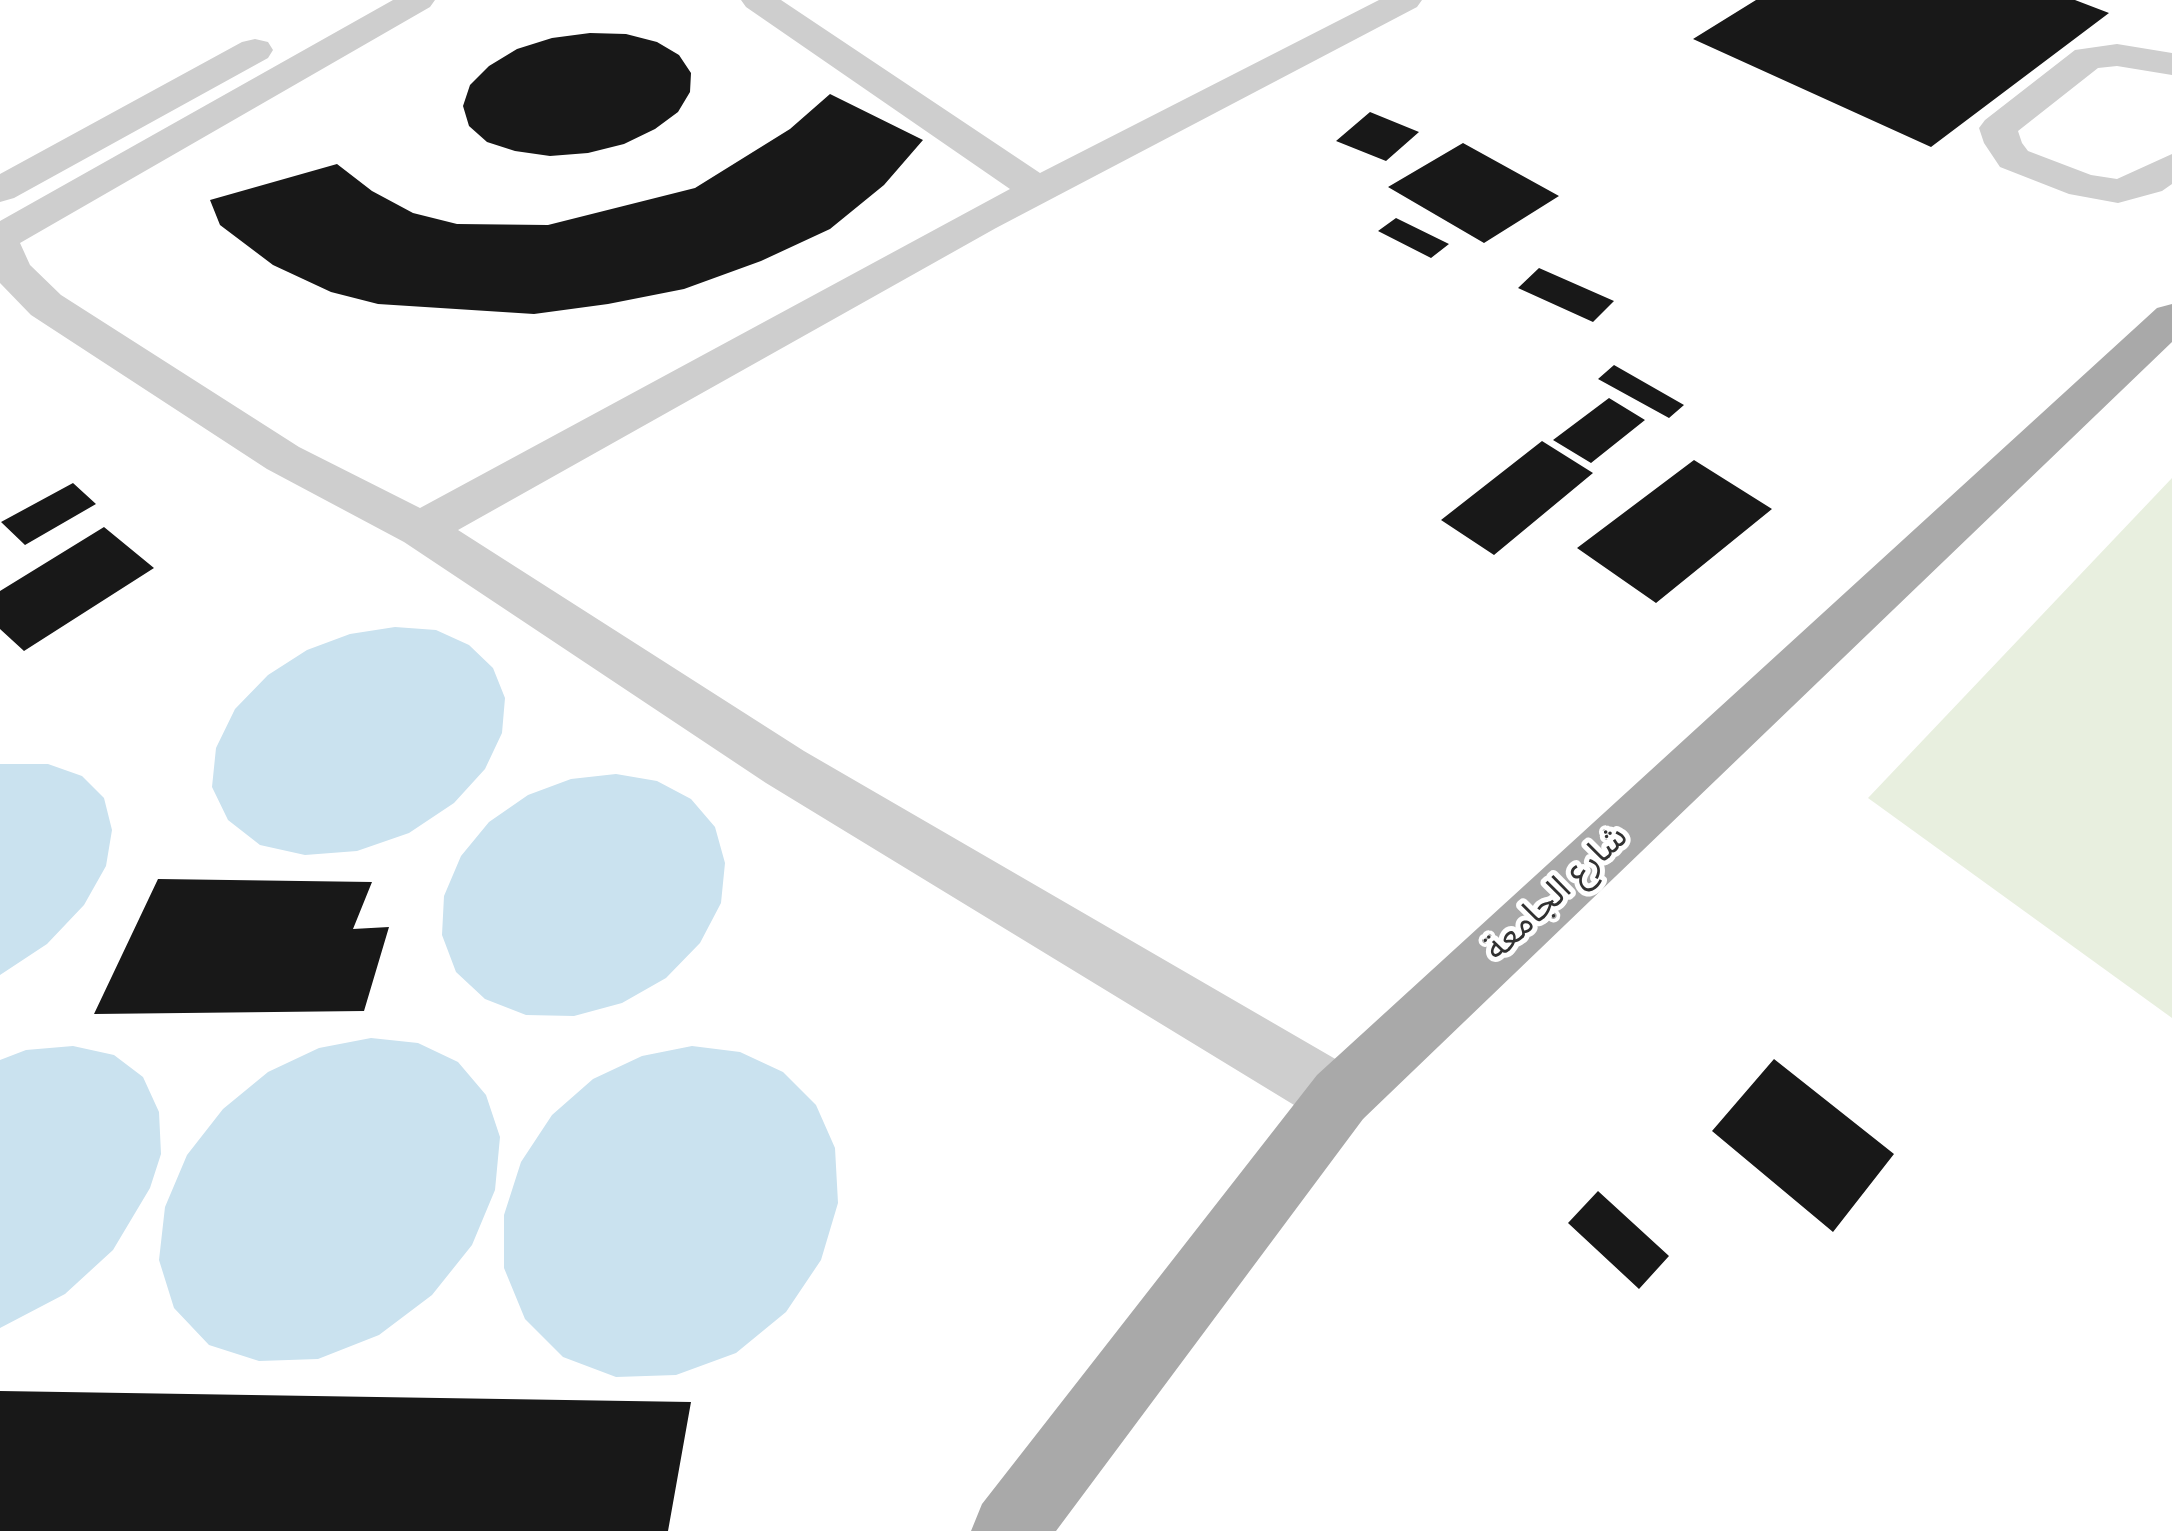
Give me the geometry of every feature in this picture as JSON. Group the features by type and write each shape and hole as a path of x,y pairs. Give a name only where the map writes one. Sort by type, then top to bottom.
{"main road":[{"name":"شارع الجامعة","path":"1009,1531 1340,1097 2172,318"}],"street":[{"path":"418,0 0,240 11,270 46,305 283,458 421,530 785,766 1340,1097"},
{"path":"758,0 1040,191"},
{"path":"421,530 538,462 1040,191 1405,0"},
{"path":"0,190 293,28"},
{"path":"2172,64 2118,55 2088,58 1998,128 2014,159 2084,186 2118,191 2148,183 2172,166"}],"green space":[{"path":"2172,478 2172,1018 1868,798"}],"water":[{"path":"395,627 436,630 469,645 493,668 505,698 502,733 485,769 454,803 409,833 357,851 305,855 260,845 228,820 212,787 216,748 235,709 268,675 307,650 350,634"},
{"path":"0,764 48,764 82,776 104,798 112,830 106,866 84,905 47,944 0,975"},
{"path":"616,774 657,781 691,799 715,827 725,863 721,903 700,943 666,978 622,1003 574,1016 526,1015 485,999 456,972 442,935 444,896 461,856 489,822 528,795 571,779"},
{"path":"371,1038 418,1043 458,1062 486,1095 500,1137 495,1190 472,1245 432,1295 379,1335 318,1359 259,1361 209,1345 174,1308 159,1260 165,1207 187,1155 223,1109 268,1072 319,1048"},
{"path":"73,1046 114,1055 143,1077 159,1112 161,1154 150,1188 113,1250 65,1294 0,1328 0,1060 26,1050"},
{"path":"692,1046 740,1052 783,1072 816,1105 835,1148 838,1203 821,1260 786,1312 736,1353 676,1375 616,1377 563,1357 525,1319 504,1268 504,1215 521,1162 552,1115 593,1079 642,1056"}],"building":[{"path":"1756,0 2075,0 2109,13 1931,147 1693,39"},
{"path":"626,34 657,42 679,55 691,73 690,92 678,112 624,144 588,153 550,156 487,142 469,126 463,106 470,85 489,66 517,49 552,38"},
{"path":"830,94 923,140 884,185 830,229 761,261 684,289 608,304 534,314 378,304 331,292 273,265 220,225 210,200 337,164 372,191 413,213 457,224 548,225 695,188 790,129"},
{"path":"1370,112 1419,132 1386,161 1336,141"},
{"path":"1463,143 1559,196 1484,243 1388,187"},
{"path":"1396,218 1449,244 1431,258 1378,231"},
{"path":"1539,268 1614,301 1593,322 1518,288"},
{"path":"1614,365 1684,405 1669,418 1598,379"},
{"path":"1609,398 1645,420 1591,463 1553,440"},
{"path":"1542,441 1593,473 1494,555 1441,520"},
{"path":"1694,460 1772,509 1656,603 1577,548"},
{"path":"73,483 96,504 25,545 1,522"},
{"path":"104,527 154,568 24,651 0,629 0,591"},
{"path":"158,879 372,882 353,929 389,927 364,1011 94,1014"},
{"path":"1774,1059 1894,1154 1833,1232 1712,1131"},
{"path":"1598,1191 1669,1256 1639,1289 1568,1223"},
{"path":"0,1391 691,1402 668,1531 0,1531"}]}
